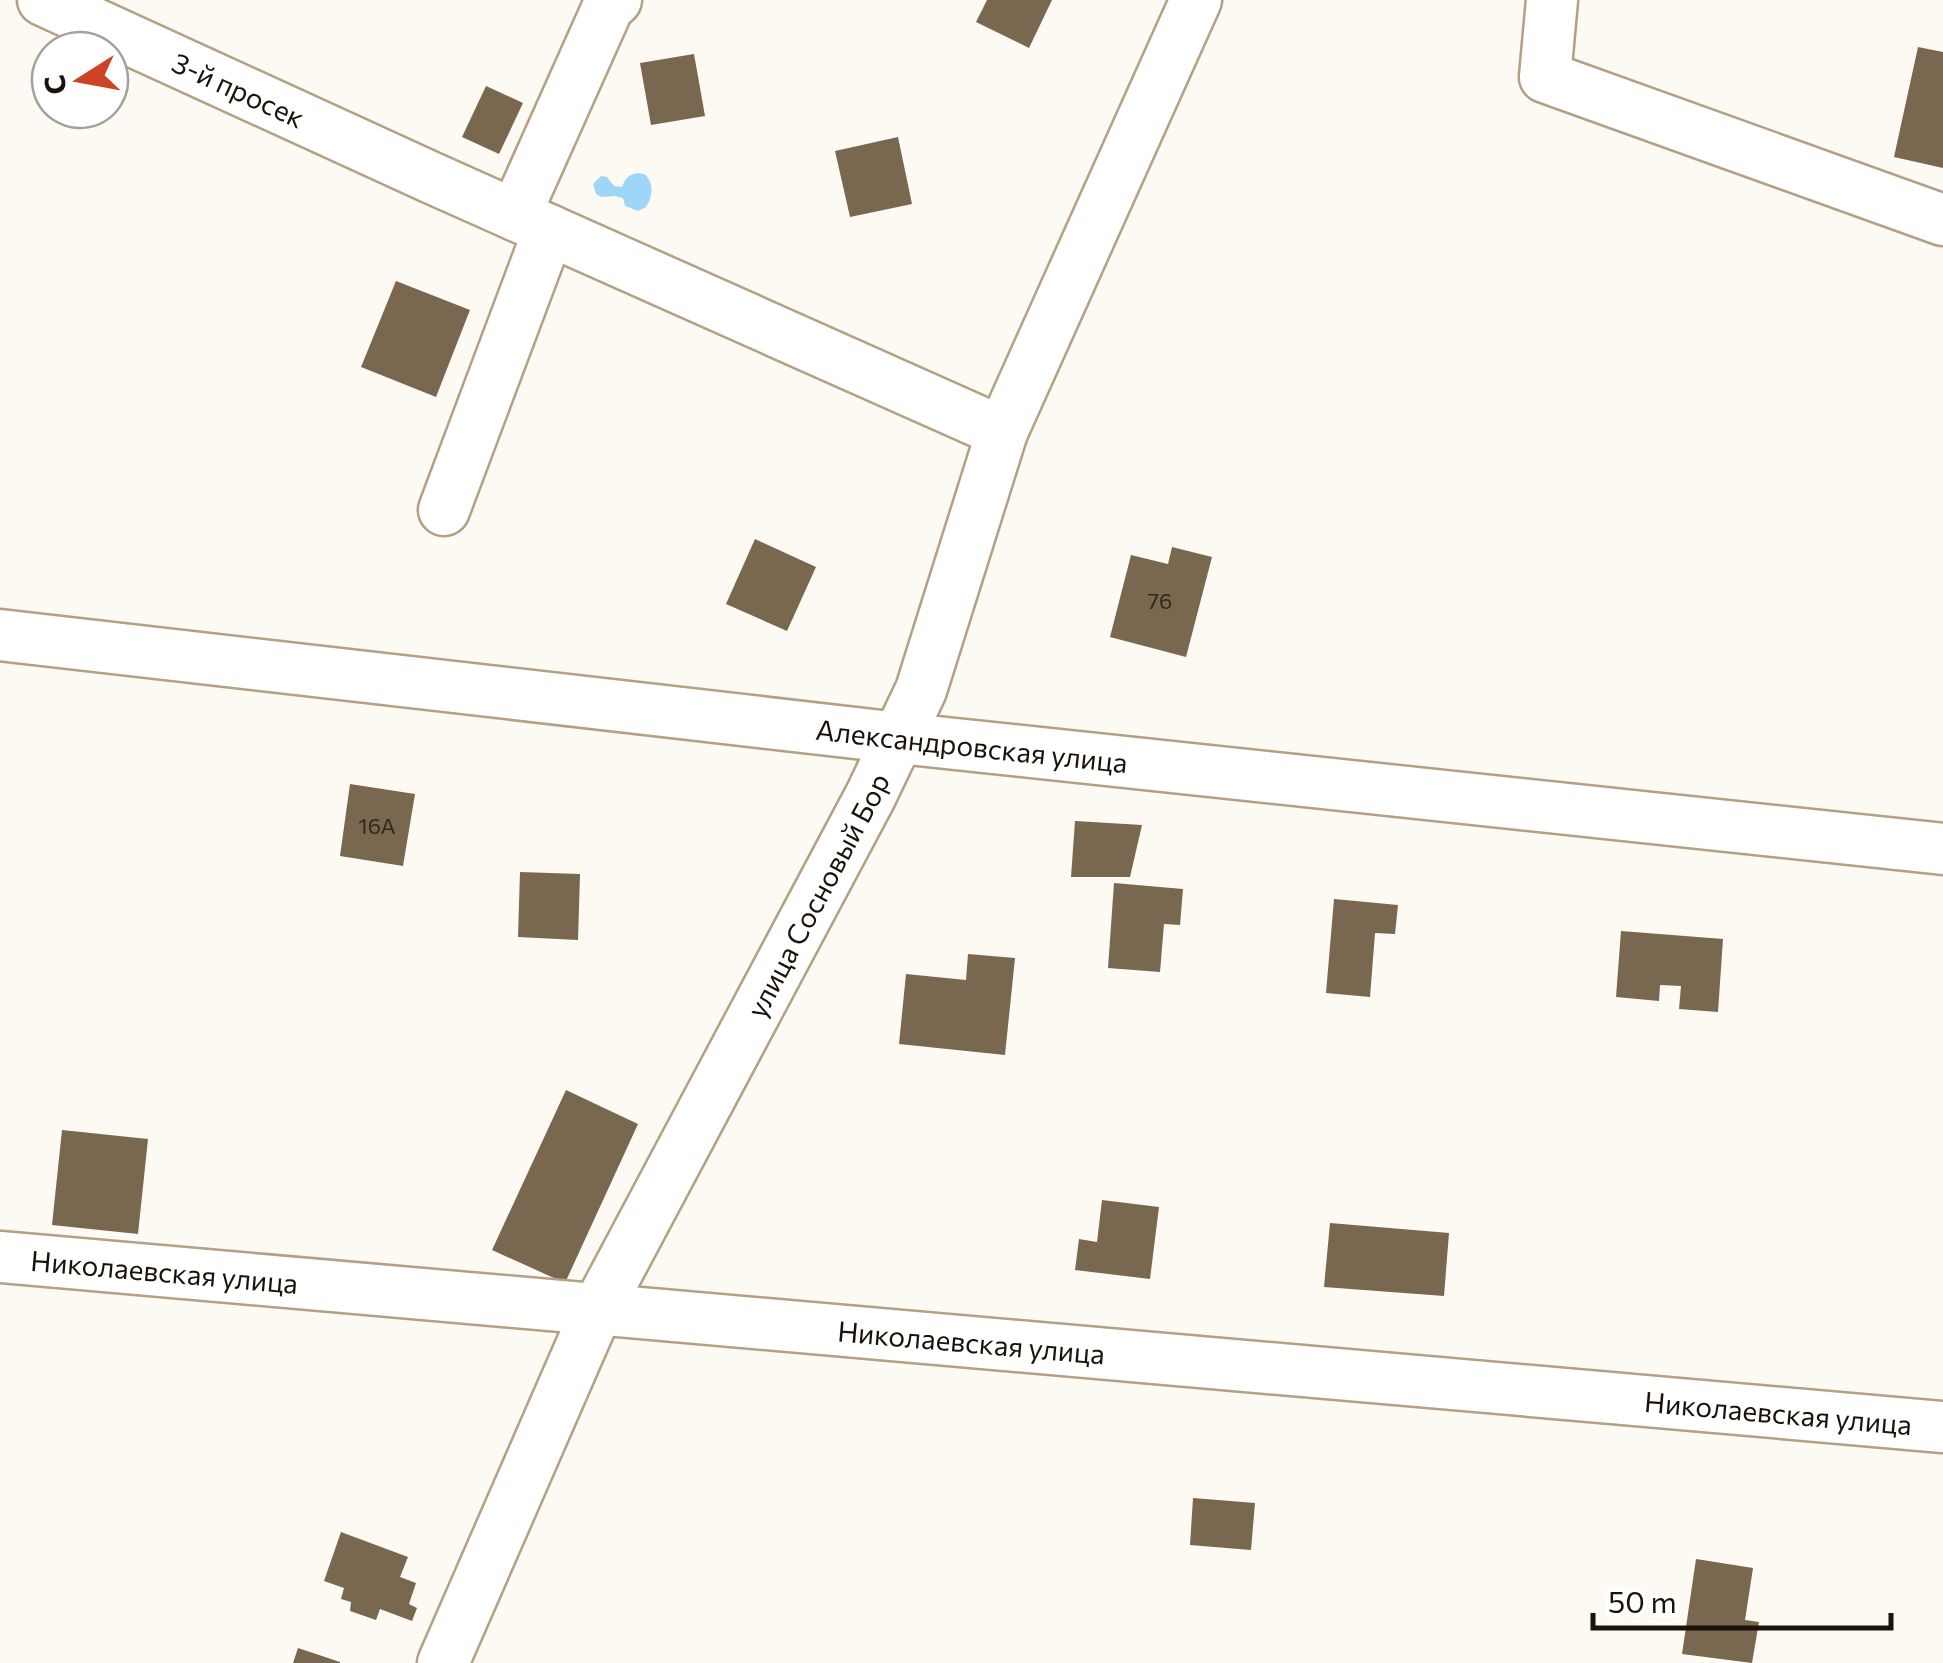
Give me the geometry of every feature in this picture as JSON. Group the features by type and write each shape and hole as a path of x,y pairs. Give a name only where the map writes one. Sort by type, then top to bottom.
{"street":[{"name":"3-й просек","path":"42,0 1002,432"},
{"path":"444,510 532,223 608,7 616,0"},
{"name":"улица Сосновый Бор","path":"442,1663 597,1310 871,796 921,690 1002,432 1196,0"},
{"path":"1552,0 1545,77 1943,220"},
{"name":"Александровская улица","path":"0,635 899,738 1943,849"},
{"name":"Николаевская улица","path":"0,1257 1943,1427"}],"water":[{"path":"646,175 652,191 646,207 638,211 625,206 623,198 596,194 593,184 601,176 622,187 627,177"}],"building":[{"path":"987,0 1052,0 1029,48 976,22"},
{"path":"1918,47 1943,52 1943,168 1894,157"},
{"path":"694,54 705,116 651,125 640,63"},
{"path":"486,86 523,103 499,154 462,137"},
{"path":"898,137 912,204 850,217 835,151"},
{"path":"396,281 470,310 436,397 361,367"},
{"path":"755,539 816,567 787,631 726,604"},
{"path":"1172,547 1212,557 1186,657 1110,637 1131,555 1168,564"},
{"path":"350,784 415,794 403,866 340,856"},
{"path":"1075,821 1142,825 1130,877 1071,877"},
{"path":"520,872 580,874 578,940 518,937"},
{"path":"1114,883 1183,889 1180,925 1164,924 1160,972 1108,968"},
{"path":"1334,899 1398,905 1395,934 1375,933 1370,997 1326,993"},
{"path":"1621,931 1723,939 1718,1012 1679,1009 1681,986 1660,985 1659,1001 1616,997"},
{"path":"968,954 1015,958 1005,1055 899,1044 906,974 966,980"},
{"path":"566,1090 638,1124 565,1283 492,1250"},
{"path":"62,1130 148,1139 138,1234 52,1225"},
{"path":"1102,1200 1159,1207 1150,1279 1075,1270 1079,1239 1097,1242"},
{"path":"1330,1223 1449,1233 1444,1296 1324,1287"},
{"path":"1193,1498 1255,1503 1251,1550 1190,1545"},
{"path":"341,1532 408,1557 400,1577 416,1583 409,1604 417,1608 412,1621 380,1609 376,1620 350,1611 351,1602 341,1599 344,1588 324,1581"},
{"path":"1696,1559 1753,1568 1745,1620 1759,1622 1752,1663 1682,1654"},
{"path":"298,1648 340,1662 340,1663 293,1663"}]}
